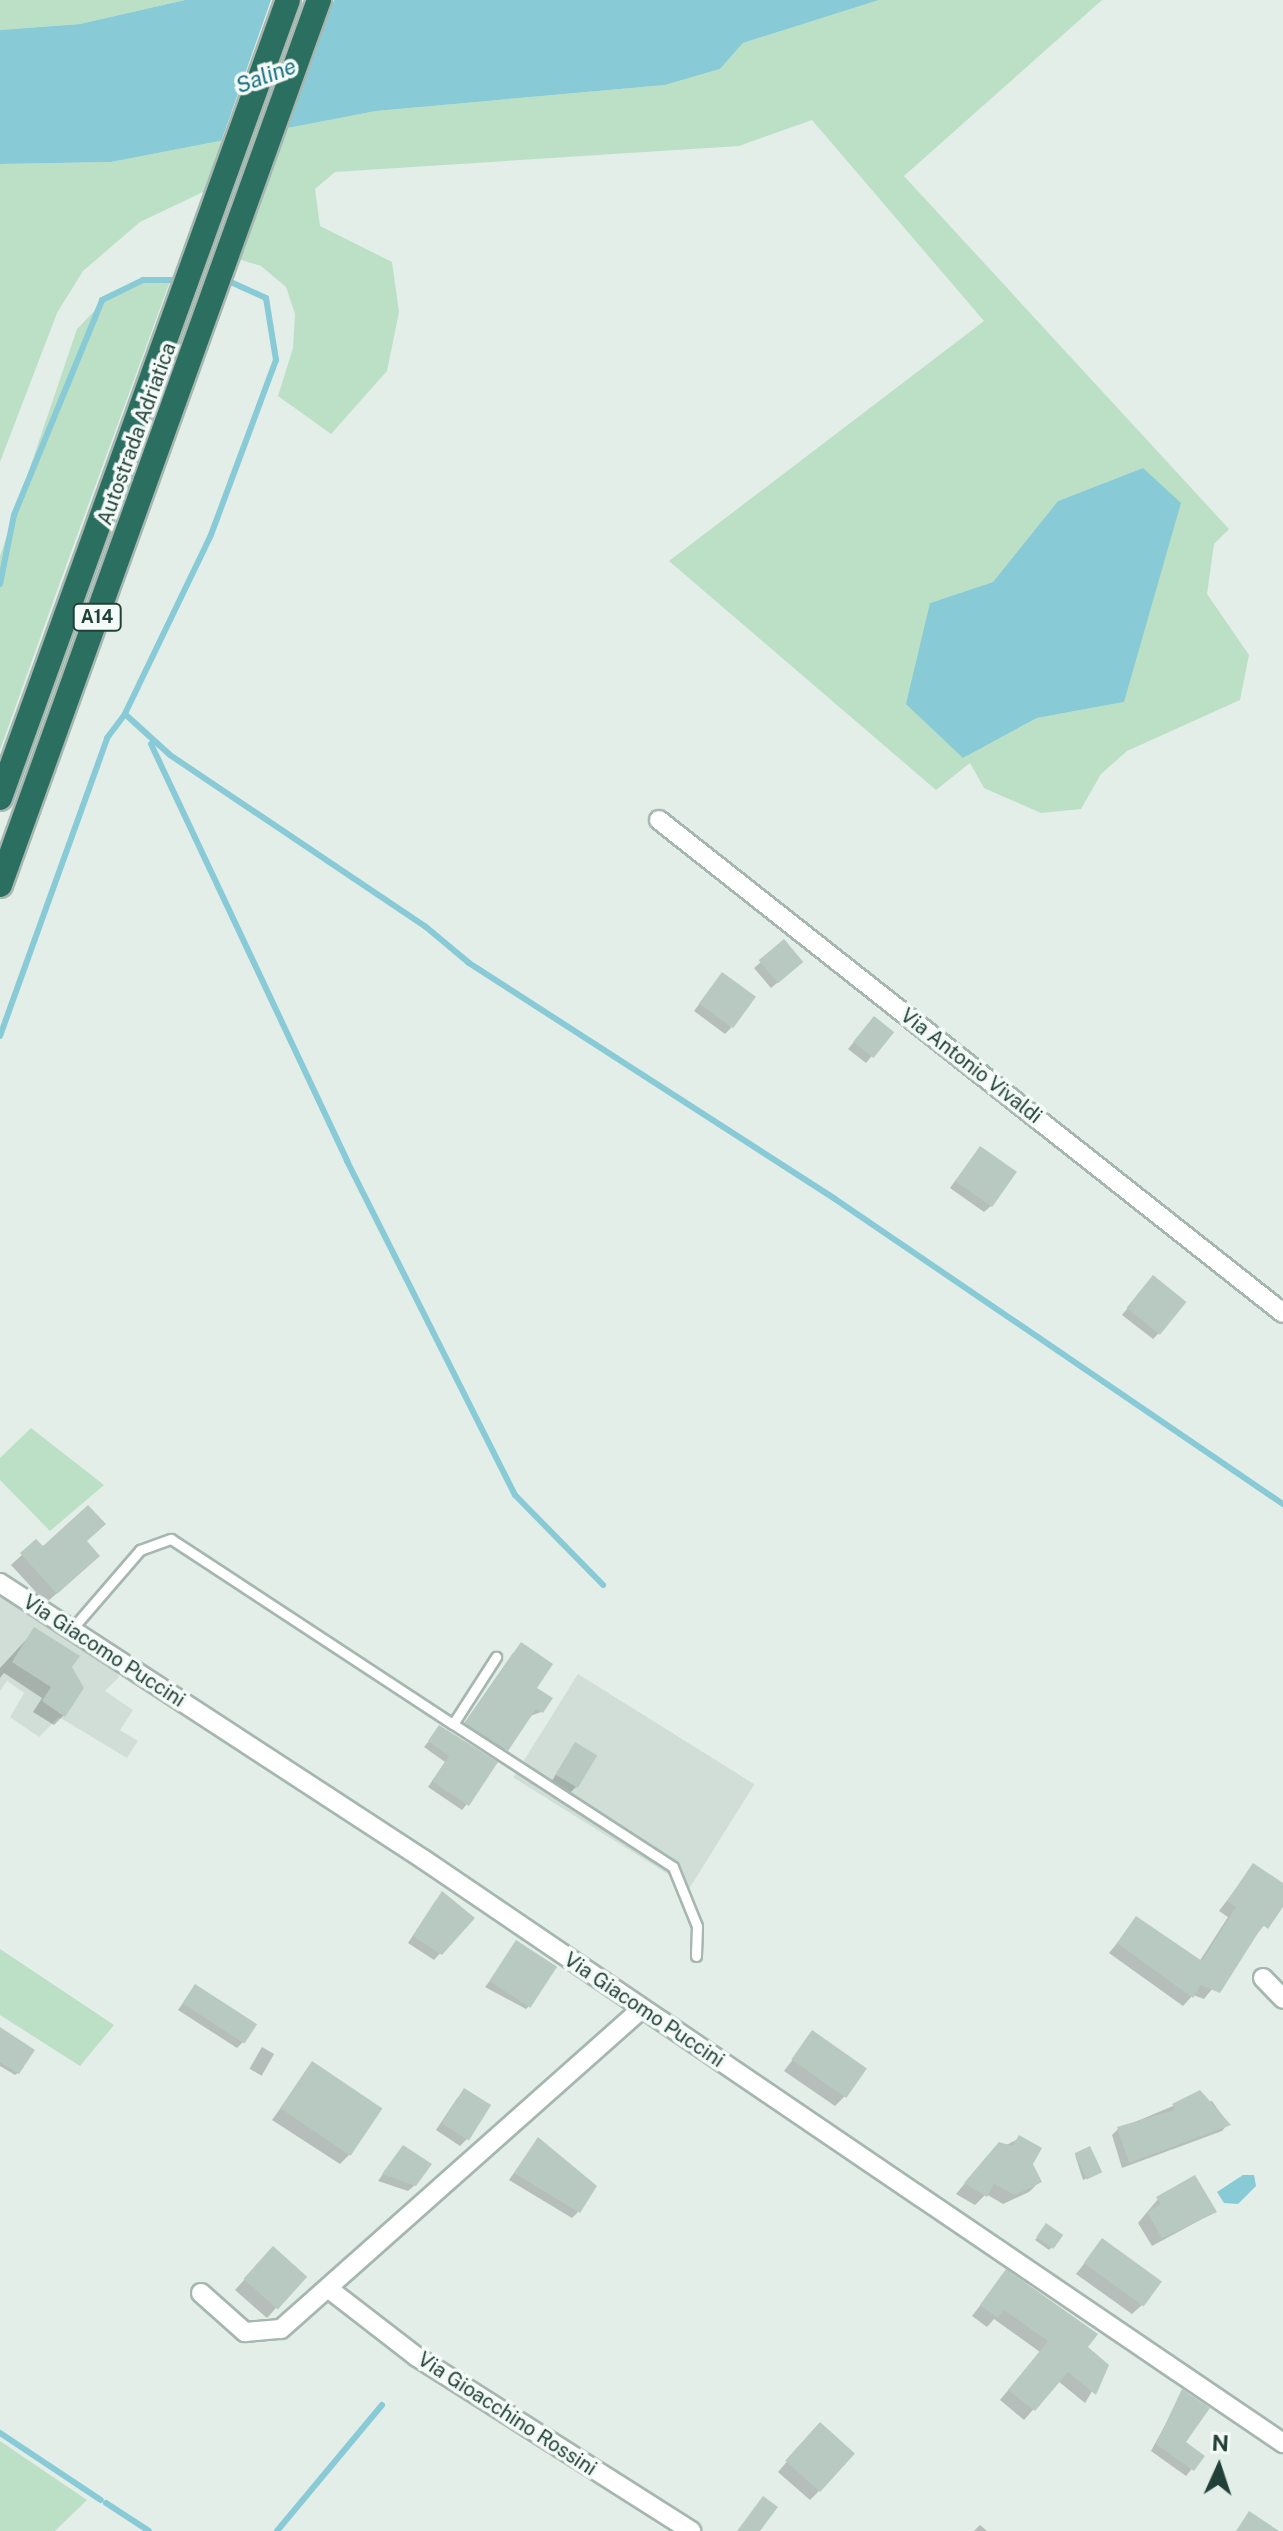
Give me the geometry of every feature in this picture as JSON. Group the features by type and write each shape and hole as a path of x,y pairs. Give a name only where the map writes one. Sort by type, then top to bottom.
{"highway":[{"name":"Autostrada Adriatica","path":"0,798 288,0"},
{"name":"Autostrada Adriatica","path":"0,885 319,0"}],"street":[{"name":"Via Antonio Vivaldi","path":"659,820 1283,1313"},
{"name":"Via Giacomo Puccini","path":"0,1583 642,2009 1283,2443"},
{"path":"1263,1978 1283,1999"},
{"path":"201,2293 245,2332 268,2336 329,2289 642,2009"},
{"name":"Via Gioacchino Rossini","path":"329,2289 417,2357 691,2531"}],"lane":[{"path":"71,1630 140,1550 171,1539 673,1867 697,1926 696,1956"},
{"path":"453,1724 496,1657"}],"shaded area":[{"path":"0,1587 110,1660 119,1677 105,1691 133,1710 120,1730 138,1741 127,1758 59,1717 39,1737 10,1717 24,1693 7,1681 0,1691"},
{"path":"578,1674 754,1784 690,1888 513,1777"}],"green space":[{"path":"0,0 185,0 80,24 0,30"},
{"path":"879,0 1102,0 904,176 1229,529 1214,544 1207,594 1249,655 1240,700 1127,751 1101,774 1081,809 1041,813 984,788 970,763 936,790 669,561 984,321 812,120 739,146 335,172 315,189 320,226 392,262 399,312 387,371 331,434 278,396 293,348 295,314 286,287 261,266 238,259 270,160 140,222 83,271 57,313 0,462 0,164 111,162 376,111 665,85 720,69 743,43","holes":["1143,468 1124,702 1037,718 963,758 930,603 993,582 1058,501"]},
{"path":"170,281 0,750 0,556 77,329 104,301 143,282"},
{"path":"31,1428 104,1485 50,1531 0,1480 0,1458"},
{"path":"0,1949 114,2025 80,2066 0,2015"},
{"path":"0,2441 87,2500 55,2531 0,2531"}],"water":[{"name":"Saline","path":"185,0 879,0 743,43 720,69 665,85 376,111 111,162 0,164 0,30 80,24"},
{"path":"1143,468 1181,503 1124,702 1037,718 963,758 906,704 930,603 993,582 1058,501"},
{"path":"1243,2175 1254,2175 1256,2186 1238,2204 1224,2203 1217,2192"}],"pier":[{"path":"271,0 334,0 286,134 221,142"}],"building":[{"path":"784,939 803,962 778,983 759,960"},
{"path":"722,972 756,997 733,1028 699,1004"},
{"path":"874,1016 894,1032 873,1058 853,1042"},
{"path":"980,1146 1017,1172 992,1207 955,1181"},
{"path":"1153,1275 1186,1302 1160,1335 1127,1308"},
{"path":"88,1505 106,1524 87,1541 100,1556 57,1594 20,1553 36,1539 43,1546"},
{"path":"34,1627 80,1656 72,1667 84,1688 65,1717 42,1701 51,1687 12,1662"},
{"path":"521,1642 553,1664 537,1688 553,1698 543,1713 536,1709 508,1751 465,1723"},
{"path":"439,1725 498,1762 469,1806 432,1781 449,1756 428,1741"},
{"path":"575,1742 597,1755 578,1788 555,1775"},
{"path":"1253,1863 1283,1883 1283,1907 1268,1929 1263,1925 1220,1993 1201,1985 1193,1998 1117,1943 1136,1916 1202,1961 1236,1907 1227,1901"},
{"path":"442,1891 475,1918 442,1955 413,1936"},
{"path":"516,1940 557,1967 530,2008 489,1981"},
{"path":"195,1984 257,2024 245,2044 182,2003"},
{"path":"0,2027 35,2050 19,2074 0,2062"},
{"path":"812,2030 867,2068 846,2098 791,2059"},
{"path":"312,2061 382,2109 351,2156 280,2108"},
{"path":"464,2088 491,2105 469,2141 442,2124"},
{"path":"1200,2090 1231,2125 1129,2163 1117,2127 1175,2110 1172,2104"},
{"path":"1019,2135 1042,2148 1033,2164 1042,2182 1015,2195 994,2184 987,2197 964,2183 999,2142 1013,2146"},
{"path":"538,2137 597,2186 580,2213 514,2173"},
{"path":"403,2145 432,2164 416,2186 382,2174"},
{"path":"1090,2146 1102,2172 1087,2179 1075,2153"},
{"path":"1195,2175 1217,2212 1162,2238 1147,2212 1161,2204 1156,2197"},
{"path":"1046,2223 1063,2235 1053,2249 1036,2237"},
{"path":"1102,2238 1162,2281 1144,2307 1084,2263"},
{"path":"273,2246 307,2277 278,2309 244,2279"},
{"path":"1006,2269 1098,2334 1088,2347 1109,2365 1096,2395 1068,2372 1035,2411 1008,2390 1048,2341 1004,2310 998,2318 980,2305"},
{"path":"1182,2389 1210,2408 1186,2442 1205,2456 1194,2471 1156,2444"},
{"path":"820,2422 855,2453 820,2492 785,2461"},
{"path":"763,2496 778,2507 760,2531 737,2531"},
{"path":"1249,2511 1279,2531 1236,2531"}],"waterway":[{"path":"224,279 266,298 276,360 211,535 125,714 170,755 426,927 469,963 835,1199 1283,1504"},
{"path":"0,584 14,515 102,300 143,280 180,280"},
{"path":"0,1036 107,738 125,714"},
{"path":"151,744 347,1161 515,1495 603,1585"},
{"path":"277,2531 382,2405"},
{"path":"0,2433 101,2500"},
{"path":"106,2503 149,2531"}]}
